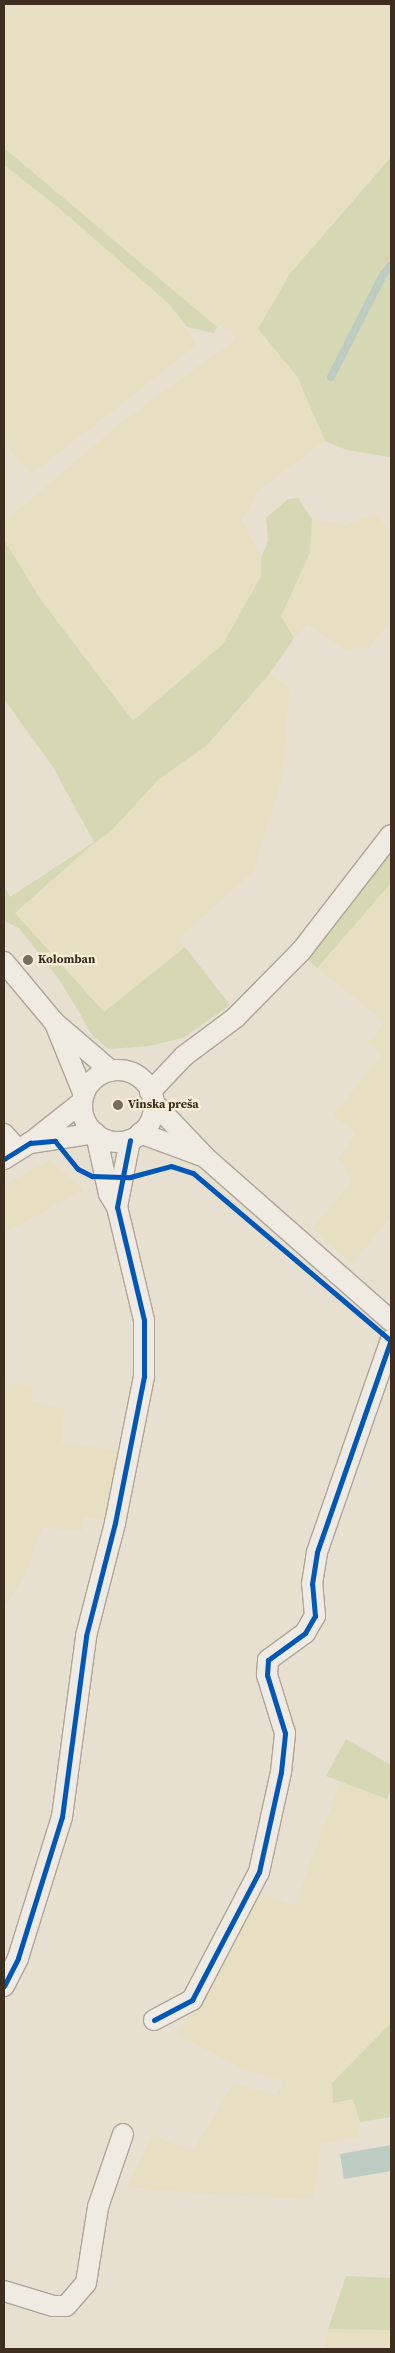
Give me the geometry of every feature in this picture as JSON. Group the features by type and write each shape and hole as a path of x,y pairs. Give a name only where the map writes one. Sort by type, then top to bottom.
{"street":[{"path":"136,1076 184,1056 235,1018 302,950 391,834"},
{"path":"4,962 54,1022 111,1071"},
{"path":"54,1022 83,1098 85,1122 95,1134 112,1142 135,1137 205,1158"},
{"path":"117,1207 135,1137 150,1121 152,1097 184,1056"},
{"path":"17,1151 83,1098 94,1079 111,1071 128,1072 136,1076 205,1158 391,1321"},
{"path":"4,1134 17,1151"},
{"path":"17,1151 95,1134"},
{"path":"4,1986 18,1958 62,1817 86,1636 115,1523 144,1376 144,1320 117,1207 109,1194 95,1134"},
{"path":"154,2020 192,2000 259,1872 282,1772 285,1733 267,1675 268,1660 305,1633 315,1616 312,1584 317,1552 391,1340"},
{"path":"4,2292 53,2306 66,2306 86,2283 98,2207 123,2134"}],"shaded area":[{"path":"4,4 391,4 391,157 289,275 258,329 297,376 325,441 258,491 242,520 261,558 261,576 223,644 133,721 41,600 4,540 4,522 120,423 236,339 230,329 217,327 4,148"},
{"path":"4,165 59,208 169,304 197,345 32,474 4,443"},
{"path":"375,514 391,532 391,620 369,648 344,649 308,625 294,638 281,616 310,553 312,519 344,525"},
{"path":"270,673 289,689 282,779 253,872 179,938 185,947 104,1012 14,913 94,843 111,831 159,779 206,746"},
{"path":"391,883 391,1217 352,1264 312,1228 351,1183 347,1171 338,1159 356,1134 333,1115 382,1055 368,1043 384,1022 317,968"},
{"path":"50,1160 84,1190 4,1233 4,1185"},
{"path":"4,1383 32,1385 32,1402 64,1409 62,1443 120,1451 108,1520 85,1516 82,1531 43,1527 24,1577 4,1608"},
{"path":"341,1781 391,1801 391,2023 374,2041 353,2099 360,2122 359,2137 321,2143 313,2198 213,2195 127,2187 152,2135 193,2151 233,2084 276,2095 282,2081 240,2068 177,2034 210,1985 259,1892 294,1906"},
{"path":"391,2145 391,2171 344,2179 340,2154"},
{"path":"328,2329 391,2330 391,2349 325,2349"}],"green space":[{"path":"4,148 217,327 214,333 187,327 169,304 59,208 4,165"},
{"path":"391,157 391,457 389,457 347,450 325,441 297,376 258,329 289,275"},
{"path":"298,498 312,519 310,553 281,616 294,638 270,673 206,746 159,779 111,831 94,843 15,913 104,1012 185,947 230,1005 183,1038 149,1046 109,1049 93,1036 61,982 19,928 4,921 4,886 10,897 94,842 53,767 4,699 4,540 41,600 133,721 223,644 261,576 261,558 268,541 266,518 288,499"},
{"path":"391,846 391,883 317,968 305,957"},
{"path":"346,1739 391,1765 391,1790 387,1799 326,1776"},
{"path":"391,2023 391,2117 360,2122 353,2099 333,2103 332,2083"},
{"path":"346,2276 391,2278 391,2330 328,2329"}],"waterway":[{"path":"331,377 383,275 391,265"}],"cycle path":[{"path":"4,1986 18,1958 62,1817 86,1636 115,1523 144,1376 144,1320 117,1207 130,1140"},
{"path":"4,1159 30,1143 55,1141 78,1169 92,1176 130,1177 171,1166 193,1173 391,1341"},
{"path":"154,2020 192,2000 259,1872 281,1772 285,1733 267,1675 268,1660 305,1633 315,1616 312,1584 317,1552 391,1340"}],"place":[{"name":"Kolomban","path":"28,960"},
{"name":"Vinska preša","path":"118,1105"}]}
